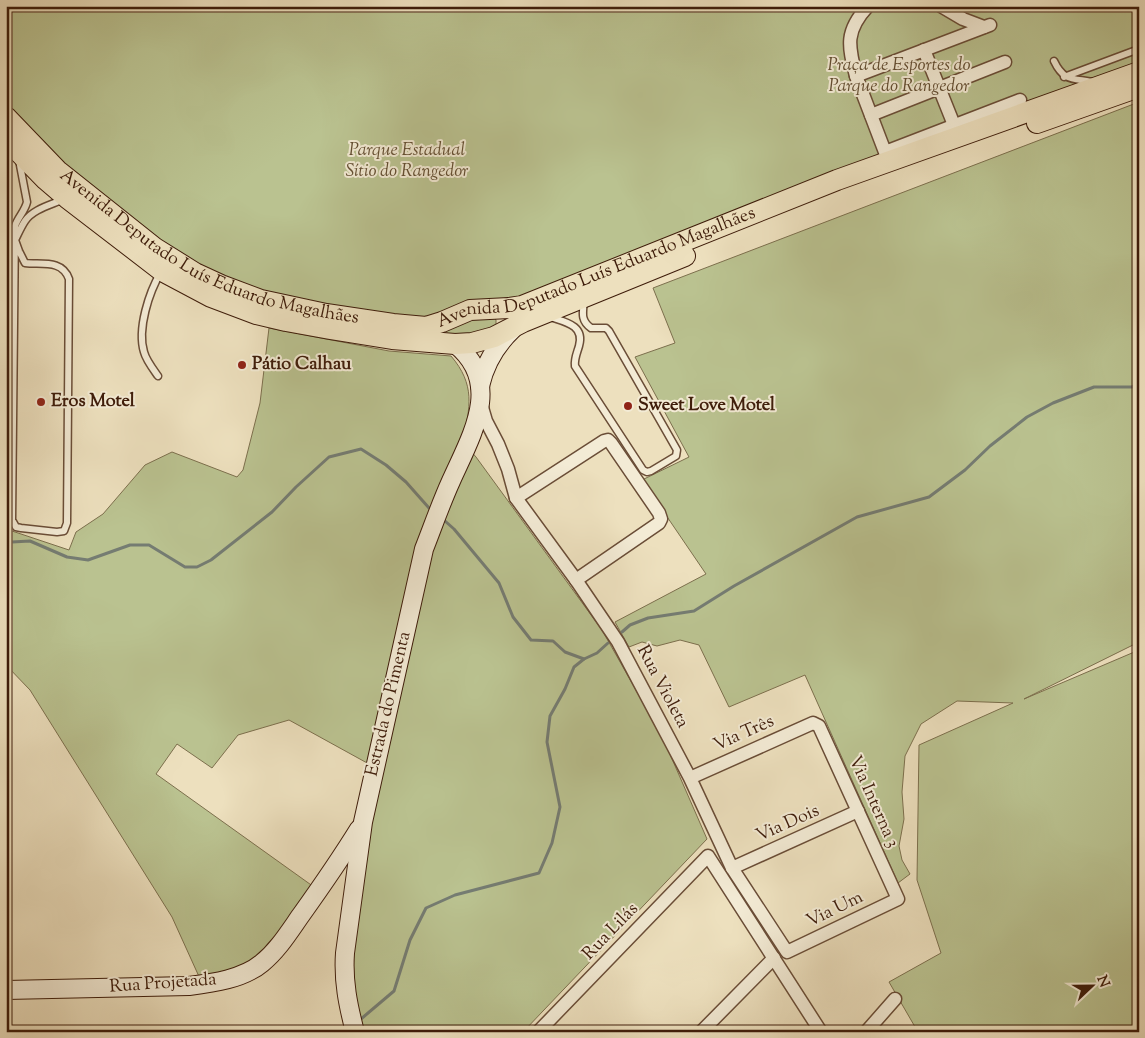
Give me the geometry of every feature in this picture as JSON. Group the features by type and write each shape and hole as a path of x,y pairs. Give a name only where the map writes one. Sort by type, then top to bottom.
{"main road":[{"name":"Avenida Deputado Luís Eduardo Magalhães","path":"6,117 57,170 154,248 195,273 261,300 285,306 393,324 426,326 442,322 470,310 522,306 836,180 1139,72"},
{"name":"Avenida Deputado Luís Eduardo Magalhães","path":"10,148 67,198 162,271 211,297 264,316 321,328 392,339 472,344 494,337 585,296 841,192 1139,87"},
{"path":"490,308 499,313 503,321 502,327 494,337"},
{"name":"Estrada do Pimenta","path":"355,1032 348,1007 344,971 363,822 424,549 438,510 476,422 485,371 496,348 517,325"},
{"name":"Estrada do Pimenta","path":"455,344 474,362 480,393"},
{"name":"Rua Projetada","path":"6,990 189,986 209,983 248,972 262,964 282,942 340,860 363,822"},
{"path":"340,860 350,858 356,871"}],"street":[{"path":"868,6 857,18 851,34 850,50 856,76 885,152 1020,100"},
{"path":"856,76 987,26 963,19 941,6"},
{"path":"924,50 954,126"},
{"path":"871,115 1004,62"},
{"name":"Rua Violeta","path":"480,393 486,421 498,444 511,477 516,498 576,580 618,642 690,778 732,868 787,952"},
{"path":"470,438 479,437 498,444"},
{"path":"516,498 604,441 608,440 611,443 661,518 659,523 576,580"},
{"name":"Via Três","path":"690,778 813,723"},
{"name":"Via Interna 3","path":"813,723 819,726 898,899"},
{"name":"Via Dois","path":"732,868 858,811"},
{"name":"Rua Lilás","path":"538,1032 708,856 774,958"},
{"name":"Via Um","path":"787,952 898,899"},
{"path":"701,1032 774,958 821,1032"},
{"path":"866,1032 895,999"}],"lane":[{"path":"1064,77 1139,49"},
{"path":"1054,62 1064,77 1104,84"},
{"path":"10,148 27,202 15,226 12,520 16,527 21,528 64,531 66,529 69,280 64,271 58,266 47,263 25,263 18,251 15,240 25,221 31,215 67,198"},
{"path":"158,376 144,352 142,324 157,280 162,271"},
{"path":"542,314 574,325 578,330 581,336 575,361 576,366 644,470 646,472 651,471 676,456 677,450 608,330 606,328 591,328 584,322 582,317 585,296"}],"green space":[{"name":"Parque Estadual Sítio do Rangedor","path":"6,6 1139,6 1139,66 521,302 414,321 256,292 175,254 46,151 6,106"},
{"path":"1139,102 1139,642 1024,699 1139,650 1139,1032 918,1032 889,982 941,953 917,880 919,745 1013,703 957,701 921,724 905,756 902,792 904,819 899,846 902,860 910,874 898,883 805,675 729,707 699,645 680,640 657,646 642,642 629,647 615,622 706,574 642,480 689,457 635,357 675,343 653,288"},
{"path":"492,314 496,320 496,325 480,333 421,332"},
{"path":"269,328 389,351 451,356 464,376 469,396 469,407 462,441 476,457 602,630 662,736 707,839 523,1032 359,1032 346,974 378,769 289,720 238,735 212,768 177,744 156,774 314,887 254,965 201,981 172,917 30,690 6,665 6,529 69,550 76,532 103,514 145,465 172,452 237,477 243,470 260,403"}],"waterway":[{"path":"622,632 630,625 648,618 694,611 734,586 857,517 929,497 965,470 990,446 1027,417 1053,403 1094,387 1132,387 1139,382"},
{"path":"12,542 30,541 67,557 88,560 130,545 149,545 185,567 197,567 211,560 272,512 329,457 361,449 386,465 406,482 429,508"},
{"path":"445,521 454,529 499,583 513,617 531,640 553,641 565,652 584,659 597,653 608,643"},
{"path":"361,1019 394,991 410,940 426,908 455,895 539,873 552,843 560,807 547,742 550,716 565,689 574,667 584,659"}],"place":[{"name":"Pátio Calhau","path":"242,365"},
{"name":"Eros Motel","path":"41,402"},
{"name":"Sweet Love Motel","path":"628,406"}],"park label":[{"name":"Praça de Esportes do Parque do Rangedor","path":"899,76"}]}
